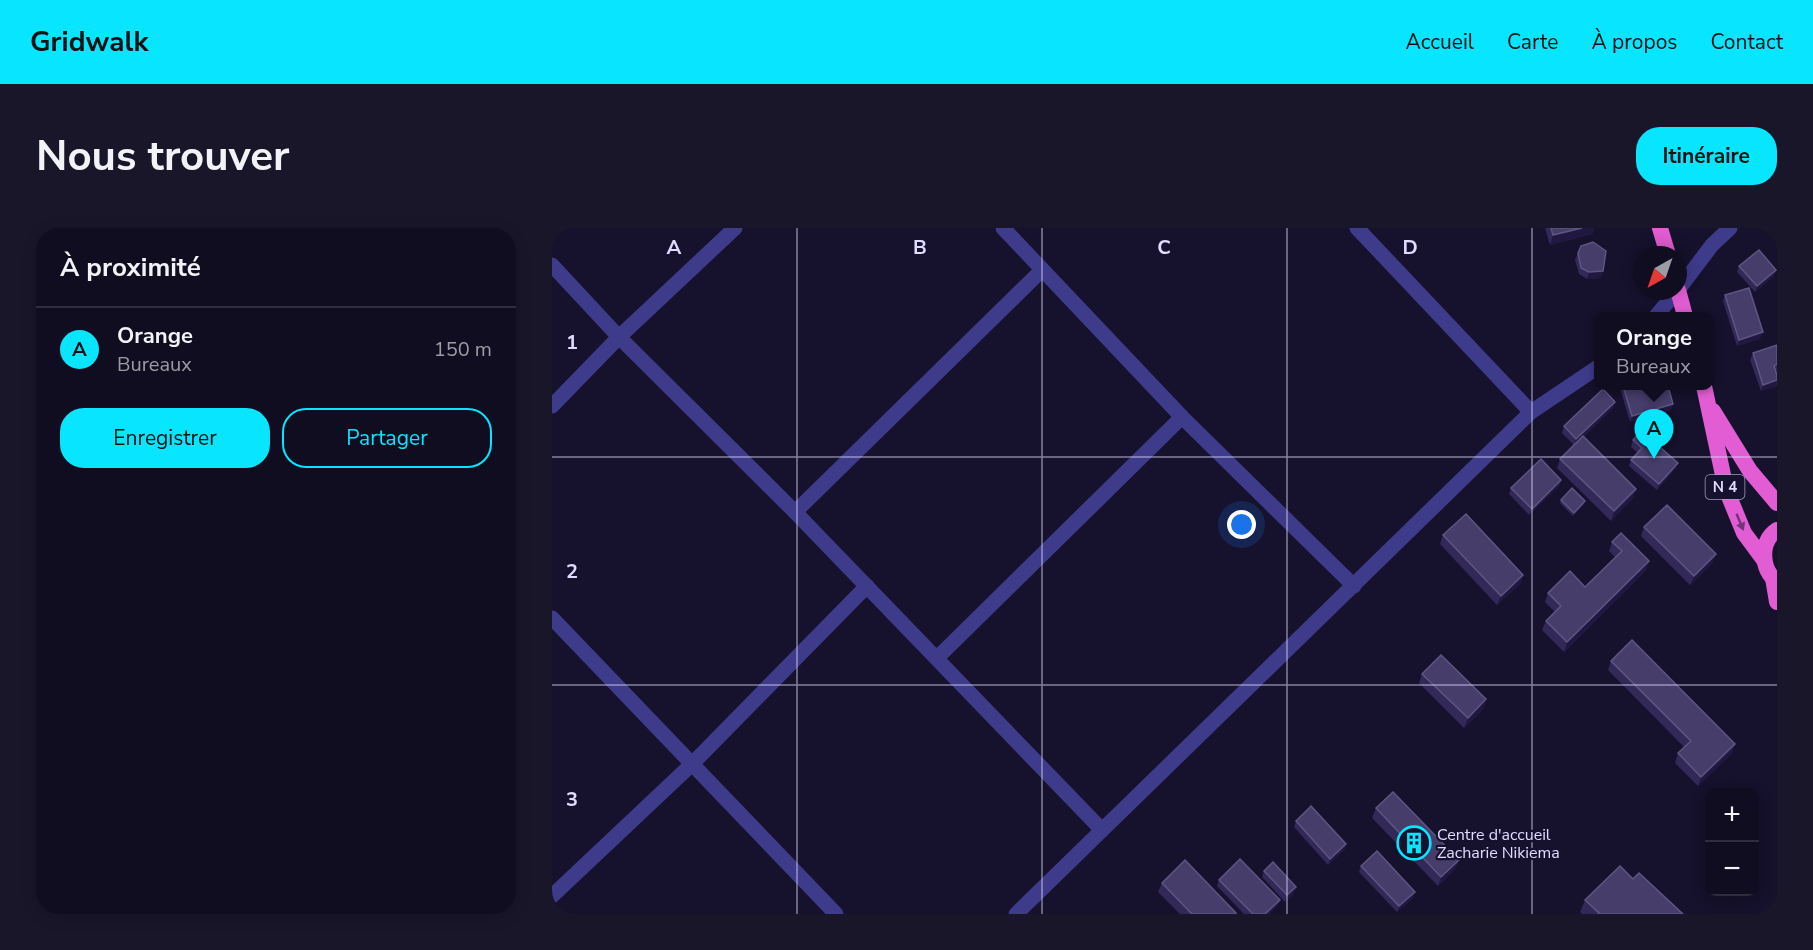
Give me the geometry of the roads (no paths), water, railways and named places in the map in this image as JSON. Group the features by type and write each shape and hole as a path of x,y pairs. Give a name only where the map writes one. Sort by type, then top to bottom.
{"highway":[{"path":"1660,228 1665,246"},
{"name":"N 4","path":"1705,390 1714,442 1726,489 1744,533 1764,560 1775,580 1777,602"},
{"name":"N 4","path":"1709,405 1750,471 1777,503"},
{"path":"1764,560 1766,546 1777,530"}],"street":[{"path":"552,405 735,228"},
{"path":"1003,228 1182,417 1354,586"},
{"path":"1357,228 1532,412"},
{"path":"1687,278 1712,245 1730,228"},
{"path":"552,265 619,338 795,512 1101,829"},
{"path":"795,512 1042,270"},
{"path":"1659,312 1670,300"},
{"path":"1016,914 1532,412 1594,370"},
{"path":"937,658 1182,417"},
{"path":"552,896 692,764 867,586"},
{"path":"552,618 836,914"}],"place":[{"name":"Orange","path":"1654,459"},
{"name":"Centre d'accueil Zacharie Nikiema","path":"1414,843"}]}
